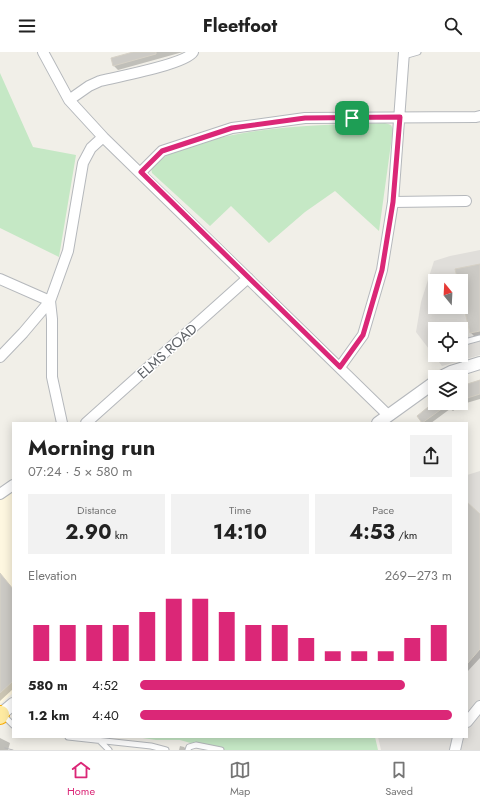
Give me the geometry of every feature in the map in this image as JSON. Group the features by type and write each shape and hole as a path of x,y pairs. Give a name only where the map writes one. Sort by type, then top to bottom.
{"street":[{"path":"43,52 69,100 103,137 141,172 388,415"},
{"path":"69,100 89,86 100,81 172,64 190,56 193,52"},
{"path":"340,367 363,335 382,270 393,202 404,54"},
{"path":"141,172 162,151 232,128 305,118 476,118 480,116"},
{"path":"0,357 50,302 68,250 83,163 91,148 103,137"},
{"path":"393,202 466,201"},
{"name":"ELMS ROAD","path":"87,422 248,278"},
{"path":"2,283 50,302"},
{"path":"50,302 52,319 52,378 62,422"},
{"path":"458,370 480,363"},
{"path":"379,422 428,387"},
{"path":"0,494 12,486"},
{"path":"468,721 480,706"},
{"path":"455,750 458,738"}],"lane":[{"path":"404,54 418,52"},
{"path":"468,341 480,338"},
{"path":"465,362 466,367"},
{"path":"4,712 12,724"},
{"path":"78,738 166,750"},
{"path":"99,740 109,750"},
{"path":"188,750 189,747 196,745 221,750"}],"shaded area":[{"path":"480,250 480,355 468,358 468,322 428,322 428,348 416,332 421,302 428,280 428,314 468,314 468,274 430,274 434,261"},
{"path":"439,362 456,362 442,366"},
{"path":"480,471 480,750 381,750 378,738 468,738 468,475"},
{"path":"12,488 12,694 0,704 0,498"}],"green space":[{"path":"0,73 33,147 76,155 59,257 0,228"},
{"path":"385,123 391,125 393,129 379,231 335,191 305,212 269,243 231,206 210,226 152,173 151,168 157,162 170,154 207,141 229,136 296,127"},
{"path":"143,738 375,738 378,750 215,750 180,740 156,740"}],"building":[{"path":"133,52 156,52 156,54 113,66 111,58"},
{"path":"480,264 480,331 470,333 466,314 468,314 468,274 456,274 455,269"},
{"path":"480,380 480,394 468,398 468,384"},
{"path":"428,407 428,410 440,410 423,422 421,422 417,416"},
{"path":"468,503 480,514 480,649 468,663"},
{"path":"0,573 12,588 12,682 0,693"}],"tram line":[{"path":"5,748 13,750"}],"route":[{"path":"400,117 393,202 382,270 363,335 340,367 141,172 162,151 232,128 305,118 352,118 400,117"}]}
